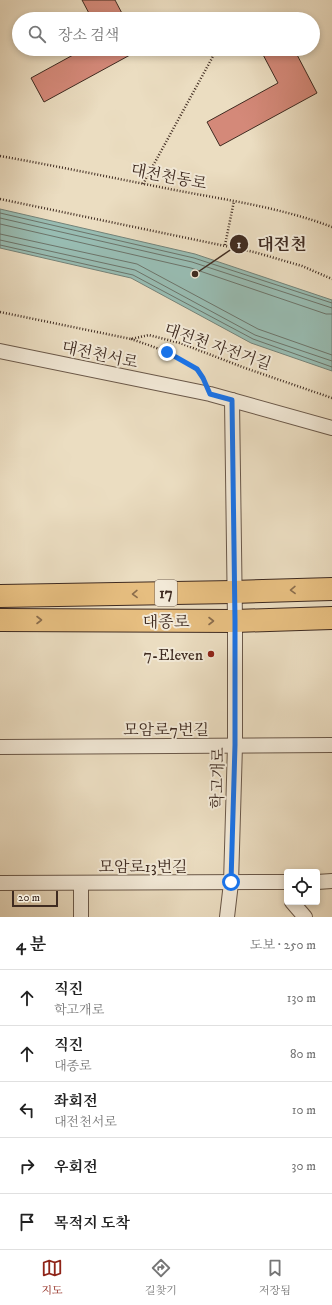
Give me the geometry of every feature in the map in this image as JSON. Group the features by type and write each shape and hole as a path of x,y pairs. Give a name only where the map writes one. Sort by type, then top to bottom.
{"main road":[{"name":"대종로","path":"0,596 332,589"},
{"name":"대종로","path":"0,620 235,621 332,618"}],"street":[{"name":"대전천서로","path":"0,351 210,394 332,428"},
{"path":"232,400 233,592"},
{"name":"학고개로","path":"227,917 231,882 235,745 235,621 233,592"},
{"name":"모암로7번길","path":"0,747 332,745"},
{"path":"320,882 332,881"},
{"name":"모암로13번길","path":"0,883 280,882"},
{"path":"81,883 81,917"},
{"path":"295,905 305,917"}],"path":[{"path":"143,184 213,56"},
{"name":"대전천동로","path":"0,156 234,201 310,219 332,227"},
{"path":"0,199 225,245 302,266 332,279"},
{"path":"225,245 234,201"},
{"name":"대전천 자전거길","path":"0,312 130,339 149,335 180,343 245,368 332,398"},
{"path":"130,339 167,352 197,369 210,394"}],"water":[{"path":"0,209 195,254 332,300 332,371 251,343 131,278 0,248"}],"building":[{"path":"82,0 115,0 121,12 88,12"},
{"path":"71,56 128,56 44,102 31,78"},
{"path":"264,56 298,56 317,93 220,146 207,122 278,83"}],"place":[{"name":"대전천","path":"195,274"},
{"name":"7-Eleven","path":"211,654"}],"route":[{"path":"167,352 197,369 210,394 232,400 235,745 231,882"}]}
